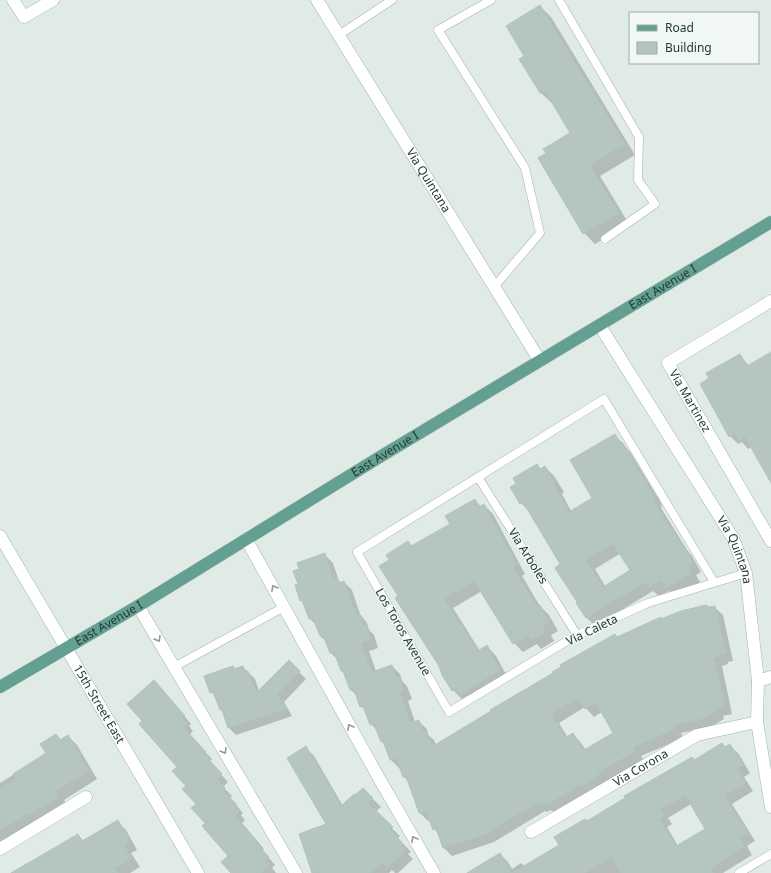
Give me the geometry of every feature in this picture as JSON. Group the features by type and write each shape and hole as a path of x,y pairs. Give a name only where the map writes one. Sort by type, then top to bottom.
{"main road":[{"name":"East Avenue I","path":"0,687 138,606 246,539 771,222"}],"street":[{"path":"13,0 24,17 53,0"},
{"name":"Via Quintana","path":"317,0 540,361"},
{"name":"Via Martinez","path":"771,301 668,363 771,542"},
{"name":"Via Quintana","path":"600,326 733,538 746,573 758,681 757,722 771,807"},
{"name":"15th Street East","path":"0,536 198,873"},
{"path":"246,539 432,872"},
{"path":"138,606 296,873"},
{"path":"758,681 771,677"},
{"name":"Via Corona","path":"532,832 697,735 757,722"},
{"path":"0,849 86,797"}],"lane":[{"path":"339,35 392,0"},
{"path":"492,0 479,3 438,30 525,168 540,233 494,287"},
{"path":"559,0 639,137 638,180 655,204 605,239"},
{"path":"478,477 604,399 714,582"},
{"name":"Los Toros Avenue","path":"449,712 357,552 478,477"},
{"name":"Via Arboles","path":"478,477 577,635"},
{"name":"Via Caleta","path":"449,712 577,635 648,603 746,573"},
{"path":"174,667 284,607"},
{"path":"739,873 771,854"}],"building":[{"path":"540,5 625,144 590,165 619,213 583,234 538,158 546,153 543,149 570,133 545,91 540,93 519,59 524,56 506,26"},
{"path":"771,352 771,483 745,437 739,441 734,433 729,437 700,384 709,378 706,373 740,354 747,366"},
{"path":"615,434 620,443 622,442 651,491 654,498 653,499 693,563 688,566 692,573 665,588 661,581 649,588 645,582 586,618 555,568 560,564 523,502 520,504 510,487 516,484 513,478 537,464 540,469 545,466 555,483 553,484 569,512 592,498 570,460","holes":["613,544 630,570 603,587 586,560"]},
{"path":"475,499 479,507 484,504 517,565 513,567 537,606 540,605 549,622 542,626 546,632 531,640 528,635 513,644 474,581 444,599 478,651 487,645 500,670 460,695 456,688 452,691 442,675 439,666 395,598 398,596 379,566 389,560 386,555 408,541 411,546 450,524 445,516"},
{"path":"325,553 333,579 337,578 339,583 344,581 353,608 355,607 357,614 359,614 363,626 366,625 371,639 361,643 372,672 392,665 396,678 399,677 404,691 400,693 411,723 419,720 423,732 426,731 433,746 553,673 552,672 561,667 560,665 615,634 617,637 661,617 661,619 681,611 706,605 709,607 715,606 726,653 720,654 721,656 714,658 725,705 715,708 716,711 702,719 673,725 675,729 633,747 635,751 598,773 599,776 582,786 581,784 546,806 544,802 538,805 537,803 485,834 443,848 436,828 433,830 426,811 419,813 406,776 403,777 396,758 390,760 383,741 381,742 374,724 370,725 363,706 360,707 354,689 350,690 334,652 330,653 323,635 320,636 313,618 309,619 302,600 300,601 295,585 298,584 293,571 299,569 297,563","holes":["578,698 585,709 596,703 613,733 584,750 573,733 565,738 551,714"]},
{"path":"289,660 300,671 277,694 286,709 228,728 222,710 220,710 213,692 210,693 204,676 233,666 234,669 243,666 245,672 248,671 256,693"},
{"path":"154,680 185,716 182,718 187,723 183,727 206,752 204,753 209,758 208,759 222,774 217,779 225,788 223,790 237,805 234,807 239,812 235,816 269,857 265,861 270,865 261,873 231,873 221,862 228,856 202,826 205,823 191,808 196,804 182,789 186,786 172,771 177,767 139,724 142,721 127,704"},
{"path":"56,734 60,740 68,735 89,771 56,791 59,796 29,815 28,814 0,830 0,788 16,779 13,774 46,753 40,744"},
{"path":"722,743 725,747 730,744 743,765 737,769 746,783 725,796 748,833 740,838 745,847 710,868 713,873 621,873 612,857 585,873 512,873 559,845 554,837 585,819 587,821 625,798 624,796 692,757 694,760","holes":["685,795 705,829 676,846 660,819 665,816 661,809"]},
{"path":"306,746 341,806 363,788 373,798 368,803 393,827 390,829 403,844 401,845 406,851 388,867 383,862 371,873 312,873 299,834 326,824 287,758"},
{"path":"118,820 130,841 124,845 132,859 115,868 118,873 11,873 78,834 82,841"},
{"path":"500,853 512,873 467,873"}]}
